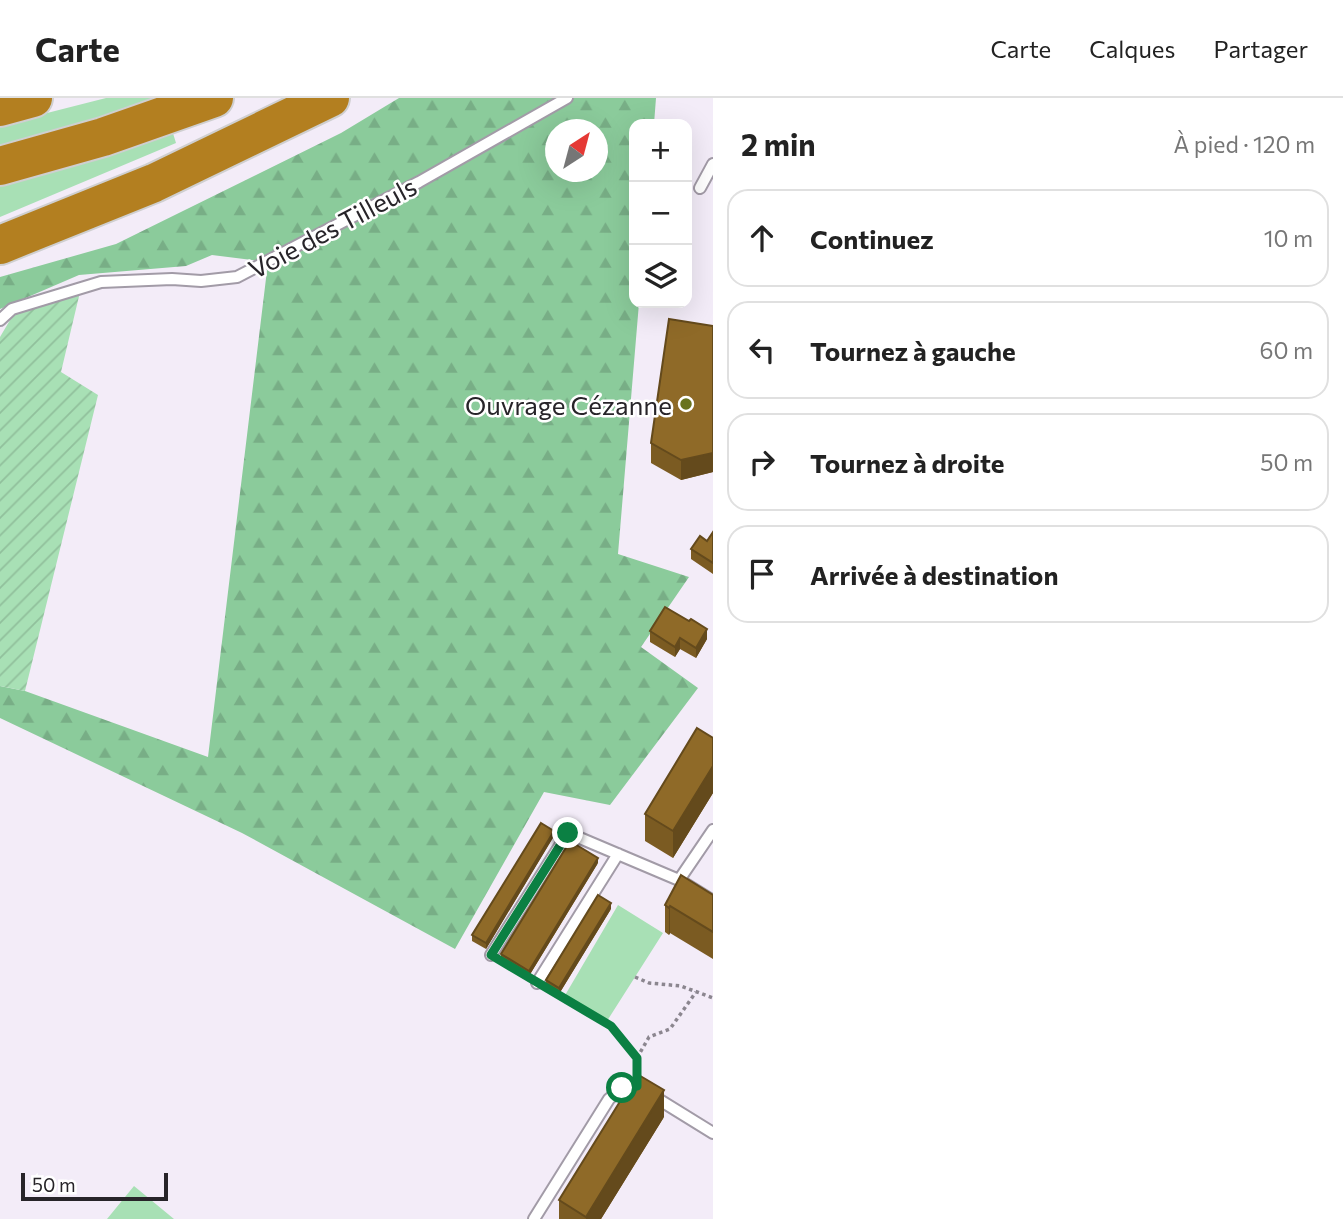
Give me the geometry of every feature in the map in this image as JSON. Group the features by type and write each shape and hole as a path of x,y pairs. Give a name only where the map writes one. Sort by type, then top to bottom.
{"highway":[{"path":"0,107 33,98"},
{"path":"0,166 103,137 214,98"},
{"path":"0,245 155,183 330,98"}],"lane":[{"name":"Voie des Tilleuls","path":"0,320 12,309 101,282 172,279 201,281 237,277 419,182 567,98"},
{"path":"700,188 713,164"},
{"path":"679,880 713,830"},
{"path":"491,955 568,833 679,880 713,901"},
{"path":"537,983 618,854"},
{"path":"534,1219 609,1099 622,1088 637,1086 713,1133"}],"path":[{"path":"491,955 611,1026 637,1058"},
{"path":"635,977 649,983 681,986 713,998"},
{"path":"637,1086 637,1058 649,1037 670,1029 696,992"}],"green space":[{"path":"106,98 170,98 0,149 0,125"},
{"path":"399,98 656,98 654,119 629,119 629,308 639,308 618,554 689,577 641,647 698,688 610,805 544,792 455,949 242,833 0,718 0,686 25,691 208,757 268,262 212,255 186,266 79,275 0,309 0,277 116,244 341,133"},
{"path":"172,130 176,143 0,217 0,184"},
{"path":"80,292 61,372 98,395 25,691 0,686 0,337 13,315"},
{"path":"618,905 663,933 607,1021 564,997"},
{"path":"134,1186 174,1219 107,1219"}],"building":[{"name":"Ouvrage Cézanne","path":"669,319 713,326 713,453 681,460 651,443"},
{"path":"713,532 713,563 691,549 700,536 707,541"},
{"path":"665,607 707,629 696,648 680,638 675,647 650,631"},
{"path":"697,728 713,738 713,766 673,831 645,814"},
{"path":"541,823 554,831 486,943 472,935"},
{"path":"570,841 598,858 529,971 501,954"},
{"path":"681,875 713,895 713,932 665,905"},
{"path":"598,895 611,903 559,988 546,980"},
{"path":"637,1074 664,1090 586,1217 559,1200"}],"place":[{"name":"Ouvrage Cézanne","path":"686,404"}],"route":[{"path":"568,833 491,955 611,1026 637,1058 637,1086 622,1088"}]}
